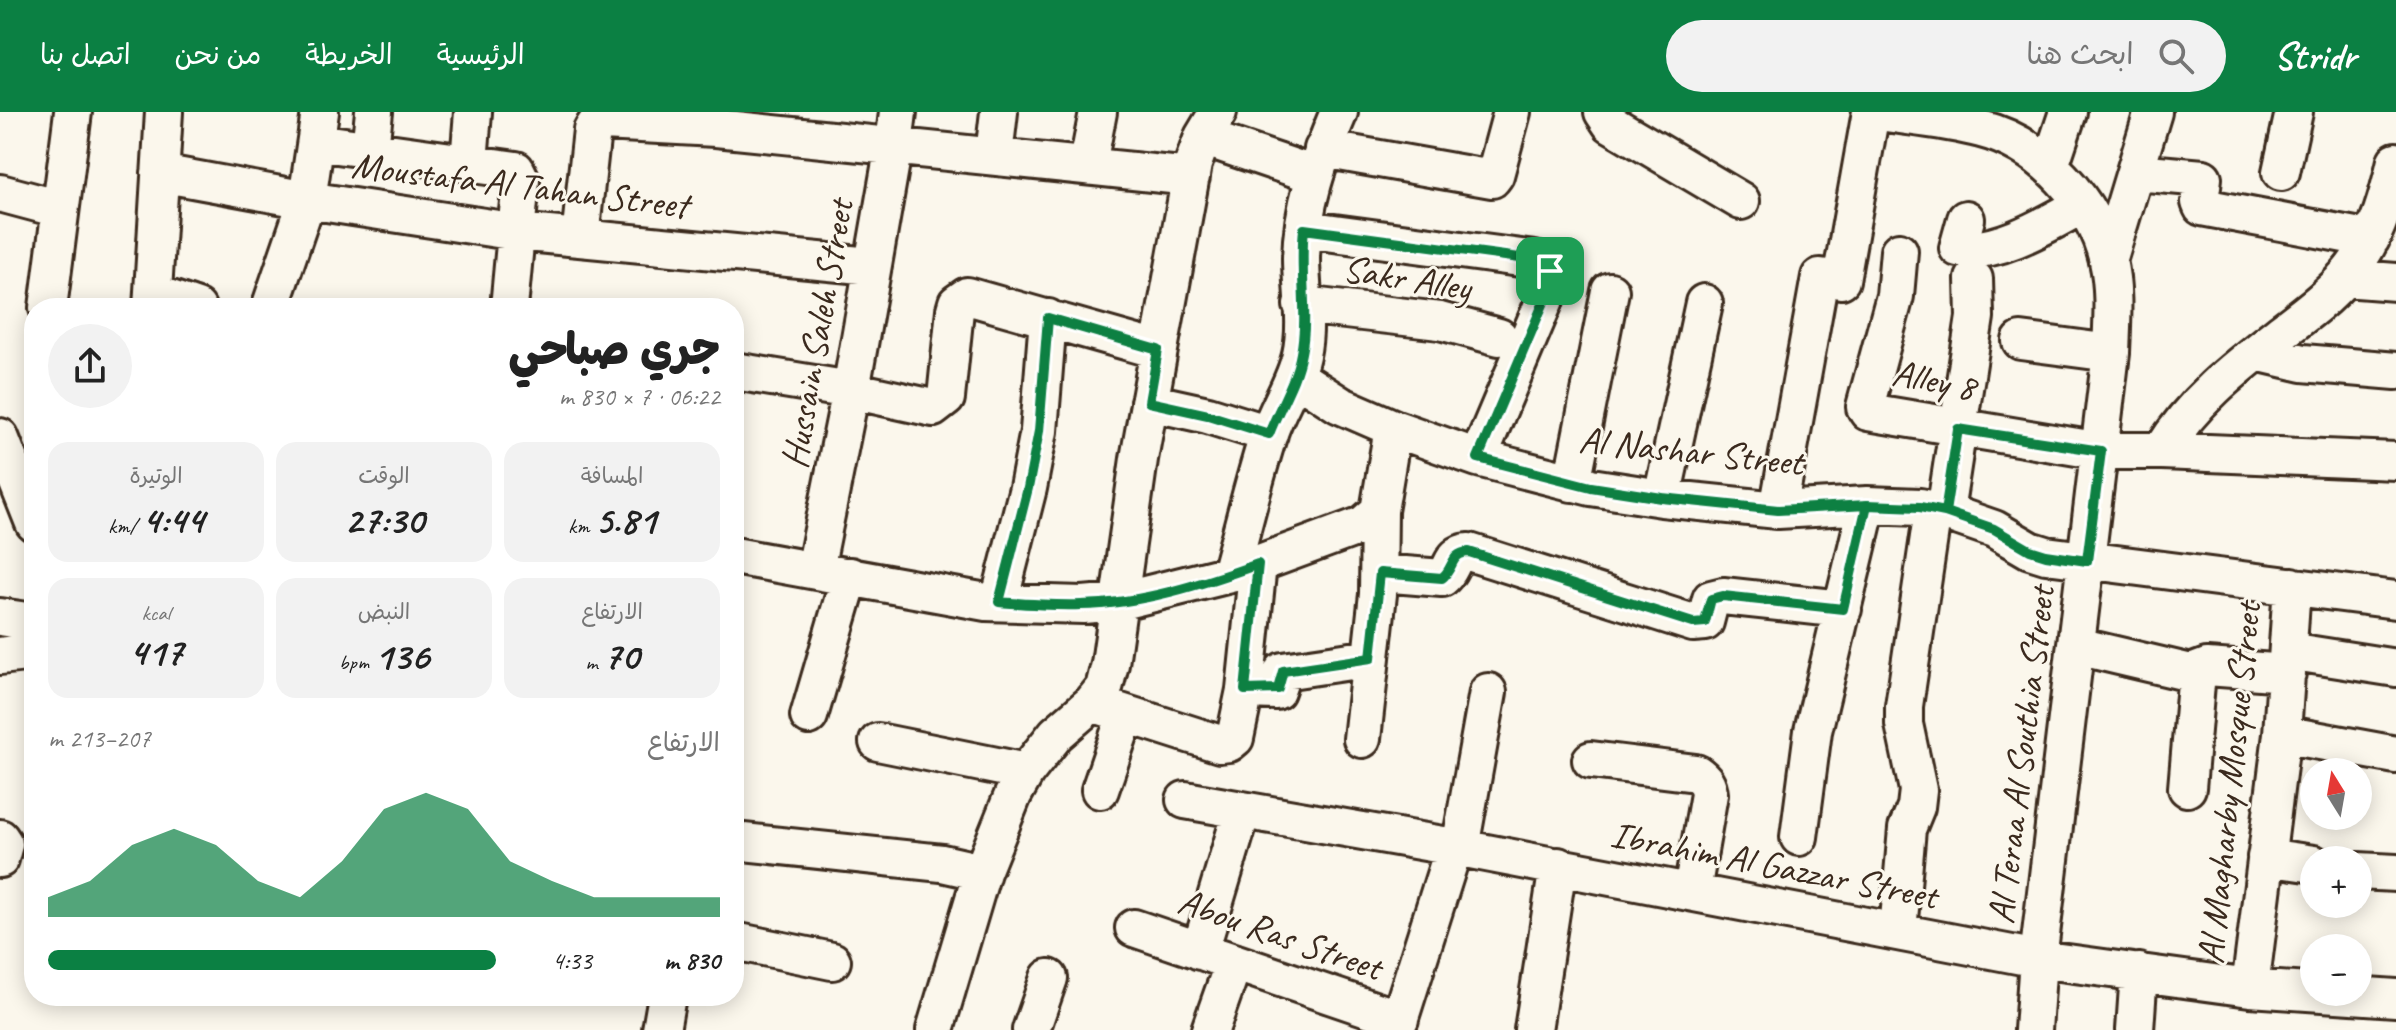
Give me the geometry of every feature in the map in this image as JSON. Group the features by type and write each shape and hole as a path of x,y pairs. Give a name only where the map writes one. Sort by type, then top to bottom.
{"street":[{"path":"49,298 73,112"},
{"path":"152,298 164,112"},
{"path":"370,149 374,112"},
{"path":"469,162 473,112"},
{"path":"994,155 999,112"},
{"path":"1088,164 1098,112"},
{"path":"1092,703 1220,744 1229,743 1235,738 1245,690 1244,569 1269,434 1302,353 1301,254 1304,229 1319,162 1339,112"},
{"path":"935,1030 982,872 1013,795 1026,772 1056,734 1092,703 1104,688 1158,350 1191,177 1211,124 1319,162 1490,179 1495,175 1512,112"},
{"path":"1603,112 1604,118 1611,124 1741,201"},
{"path":"1778,510 1820,277 1841,280 1871,112"},
{"name":"Al Teraa Al Southia Street","path":"1878,112 1949,117 2007,139 2050,166 2075,194 2095,226 2108,261 2112,301 2111,353 2038,959 2033,1030"},
{"path":"2050,166 2068,112"},
{"path":"2108,261 2153,112"},
{"path":"2281,172 2294,112"},
{"path":"580,238 591,134 593,127 599,123 716,128 896,128 994,155 1191,177"},
{"path":"274,298 307,200 318,127 370,149 513,169 519,173 521,180 510,298"},
{"name":"Hussain Saleh Street","path":"815,570 851,390 896,128"},
{"path":"2136,172 2203,178 2202,207 2371,239"},
{"name":"Moustafa Al Tahan Street","path":"160,173 307,200 517,232 871,266"},
{"path":"2162,451 2205,395 2327,296 2344,278 2371,239 2394,182"},
{"path":"0,193 60,209"},
{"path":"1966,219 1958,248 1967,250 2016,240 2082,205"},
{"path":"1304,229 1535,260 1550,271 1552,283 1478,458"},
{"name":"Alley 8","path":"1899,251 1895,296 1866,410 1958,429 2101,451 2396,461"},
{"path":"2344,278 2396,282"},
{"path":"1898,931 1907,829 1916,807 1918,790 1904,724 1904,706 1939,511 1958,429 1975,317 1974,279"},
{"path":"1572,483 1610,291"},
{"path":"744,373 851,390 933,408 941,405 946,398 955,310 961,298 975,296 1158,350"},
{"path":"1662,498 1704,303"},
{"name":"Sakr Alley","path":"1302,305 1440,321 1499,337"},
{"path":"999,602 1039,431 1048,318"},
{"path":"2021,341 2111,353"},
{"path":"2256,352 2303,363 2396,371"},
{"name":"Al Nashar Street","path":"1295,376 1340,405 1393,428 1478,458 1572,483 1662,498 1778,510 1867,505 1939,511 1994,529 2030,550 2046,555 2396,600"},
{"path":"1149,402 1208,415 1269,434"},
{"path":"1362,739 1380,573 1379,511 1393,428"},
{"path":"0,437 24,498"},
{"path":"1799,837 1813,731 1867,505"},
{"path":"744,558 999,602 1083,605 1117,602 1244,569 1363,525 1379,511"},
{"path":"1380,573 1442,578 1454,558 1462,552 1469,552 1693,623 1705,622 1711,599 1723,596 1843,609"},
{"path":"809,716 850,576"},
{"name":"Al Magharby Mosque Street","path":"2250,988 2282,734 2292,586"},
{"path":"0,617 24,621"},
{"path":"2077,646 2188,673 2207,667 2287,662 2396,668"},
{"path":"0,656 24,653"},
{"path":"1245,690 1276,691 1283,671 1371,658"},
{"path":"2187,788 2197,672"},
{"path":"1398,1024 1457,847 1488,692"},
{"path":"1100,790 1126,714"},
{"path":"2282,734 2396,755"},
{"path":"878,742 1026,772"},
{"path":"1591,760 1696,773 1704,778 1709,794 1692,891"},
{"name":"Ibrahim Al Gazzar Street","path":"1185,800 1457,847 2038,959 2250,988 2396,998"},
{"path":"1200,951 1242,811"},
{"path":"0,838 4,844 0,859"},
{"path":"744,842 942,863 982,872"},
{"path":"2266,857 2300,862"},
{"path":"1533,1030 1558,866"},
{"path":"2372,872 2396,873"},
{"name":"Abou Ras Street","path":"1134,928 1398,1024"},
{"path":"744,943 832,961"},
{"path":"1210,1030 1234,962"},
{"path":"2135,1030 2139,972"},
{"path":"1031,1030 1049,978"},
{"path":"661,1030 665,1006"}],"route":[{"path":"1550,271 1535,260 1304,229 1301,254 1302,353 1269,434 1208,415 1149,402 1158,350 1048,318 1039,431 999,602 1037,605 1117,602 1258,564 1245,690 1273,691 1278,689 1283,671 1371,658 1380,573 1442,578 1454,558 1462,552 1693,623 1705,622 1711,599 1717,596 1843,609 1867,505 1920,507 1945,512 1958,429 2101,451 2087,561 2030,550 1994,529 1920,507 1867,505 1778,510 1662,498 1591,487 1478,458 1552,283 1550,271"}]}
